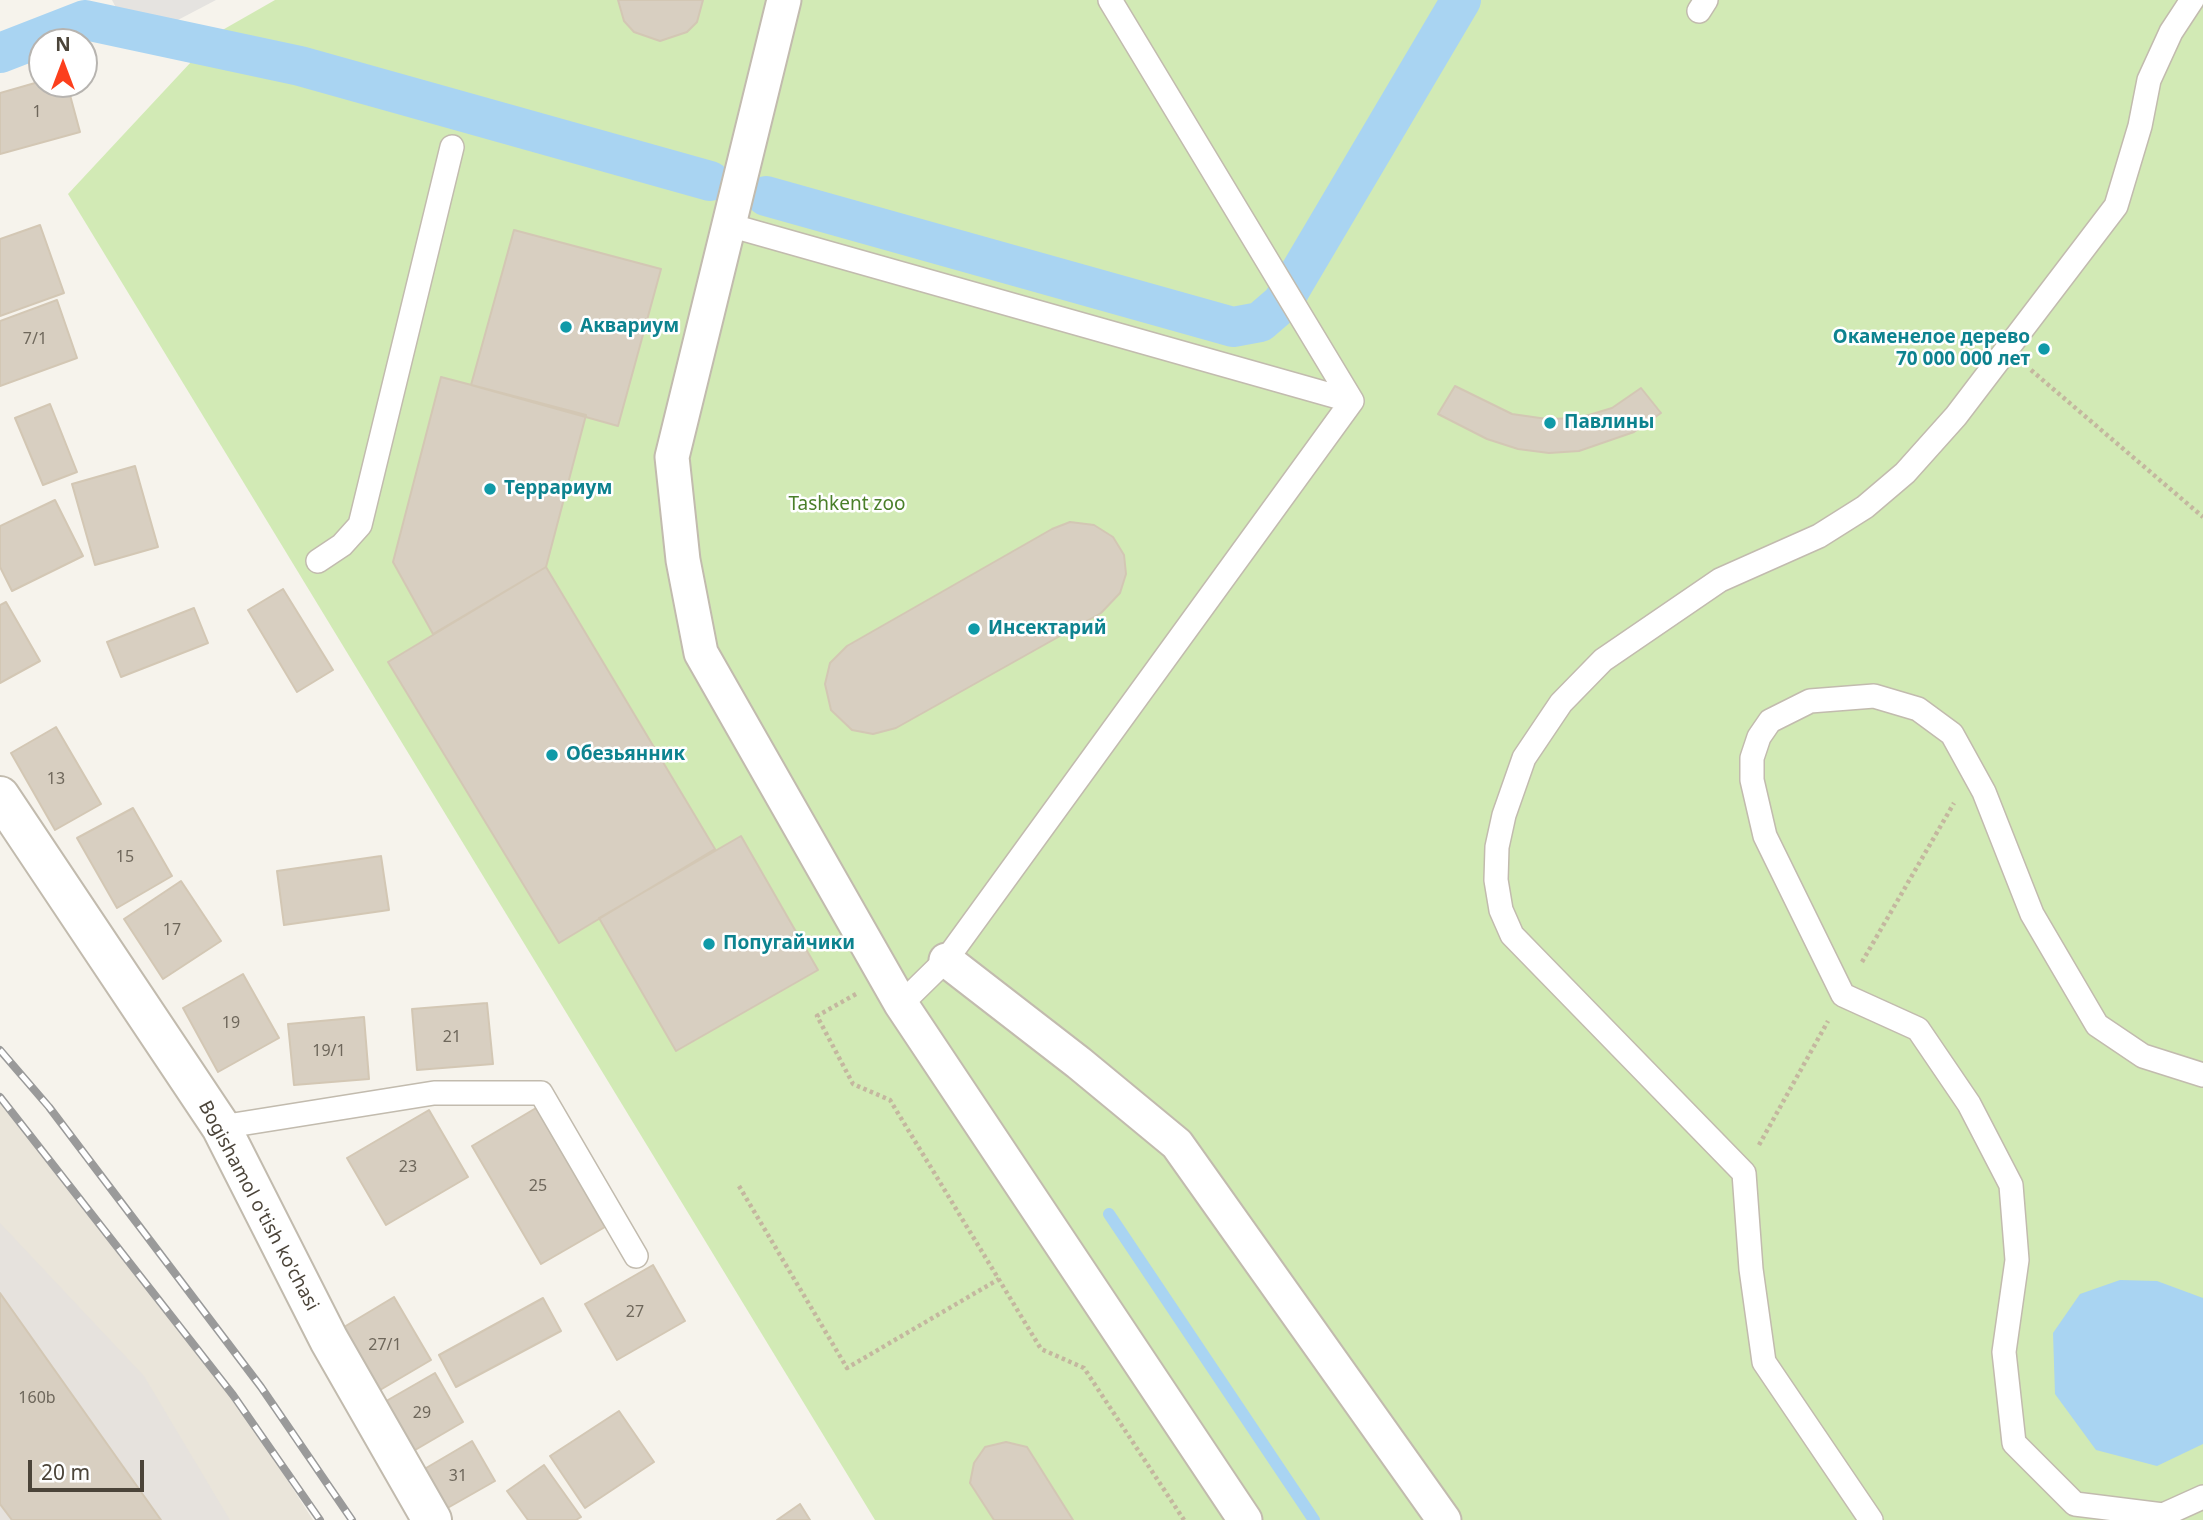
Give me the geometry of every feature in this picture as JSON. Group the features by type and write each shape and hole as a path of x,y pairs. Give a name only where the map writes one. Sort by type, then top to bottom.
{"street":[{"path":"784,0 672,457 683,560 702,653 901,1004 1245,1520"},
{"name":"Bogishamol o'tish ko'chasi","path":"0,796 221,1127 329,1340 432,1520"},
{"path":"946,960 1079,1063 1177,1144 1444,1520"}],"lane":[{"path":"1110,0 1352,401"},
{"path":"1871,1520 1764,1362 1751,1269 1744,1173 1511,935 1501,910 1496,880 1497,847 1511,786 1524,758 1561,703 1603,660 1720,580 1819,536 1865,507 1905,473 1956,416 2116,206 2140,126 2149,80 2171,32 2193,0"},
{"path":"318,561 342,545 360,525 452,147"},
{"path":"729,225 1352,401"},
{"path":"901,1004 946,960 1352,401"},
{"path":"2203,1075 2143,1056 2097,1026 2032,914 1984,792 1952,734 1918,709 1874,696 1810,701 1770,721 1759,737 1752,758 1752,780 1765,836 1843,995 1917,1029 1969,1104 2011,1185 2017,1260 2004,1352 2014,1443 2075,1504 2163,1515 2203,1497"},
{"path":"221,1127 434,1093 541,1093 636,1256"}],"path":[{"path":"2007,350 2203,517"},
{"path":"817,1016 853,1084 890,1100 1041,1349 1084,1368 1184,1520"},
{"path":"739,1185 847,1368 999,1279"}],"shaded area":[{"path":"112,0 216,0 134,43"},
{"path":"0,1097 233,1395 313,1520 0,1520"},
{"path":"0,1223 144,1376 230,1520 0,1520"}],"green space":[{"name":"Tashkent zoo","path":"275,0 2203,0 2203,1520 875,1520 68,194 219,32"}],"water":[{"path":"2120,1280 2157,1281 2203,1298 2203,1444 2157,1466 2096,1450 2055,1394 2053,1333 2080,1294"}],"building":[{"path":"618,0 703,0 697,22 687,32 660,41 634,32 624,21"},
{"path":"28,85 28,98 71,98 80,132 0,154 0,93"},
{"path":"40,225 64,293 0,316 0,239"},
{"name":"Аквариум","path":"514,230 661,269 618,426 471,385"},
{"path":"57,300 77,358 0,386 0,321"},
{"name":"Террариум","path":"441,377 586,415 546,567 433,634 393,562"},
{"name":"Павлины","path":"1455,386 1512,414 1547,419 1579,418 1612,408 1641,388 1661,413 1634,432 1579,451 1549,453 1518,449 1487,439 1438,414"},
{"path":"50,404 77,472 43,485 15,418"},
{"path":"135,466 158,547 95,565 72,484"},
{"path":"55,500 83,556 12,591 0,567 0,526"},
{"name":"Инсектарий","path":"1070,522 1094,525 1113,537 1124,555 1126,574 1120,593 1101,613 896,728 873,734 852,730 831,710 825,684 830,663 847,646 1052,529"},
{"name":"Обезьянник","path":"546,567 715,849 559,943 388,662"},
{"path":"283,589 333,670 297,692 248,610"},
{"path":"6,602 40,661 0,683 0,605"},
{"path":"194,608 208,643 121,677 107,642"},
{"path":"56,727 101,804 55,830 11,753"},
{"path":"133,808 172,876 117,908 77,838"},
{"name":"Попугайчики","path":"741,836 818,970 676,1051 599,918"},
{"path":"381,856 389,910 284,925 277,871"},
{"path":"181,881 221,941 163,979 124,919"},
{"path":"243,974 279,1038 218,1072 183,1008"},
{"path":"487,1003 493,1064 417,1070 412,1009"},
{"path":"364,1017 369,1079 294,1085 288,1024"},
{"path":"536,1108 605,1227 541,1264 472,1146"},
{"path":"429,1110 468,1177 386,1225 347,1158"},
{"path":"653,1265 685,1321 617,1360 585,1304"},
{"path":"0,1293 161,1520 12,1520 0,1504"},
{"path":"394,1297 431,1360 375,1393 339,1330"},
{"path":"543,1298 561,1331 456,1387 439,1355"},
{"path":"435,1373 463,1422 410,1453 381,1404"},
{"path":"619,1411 654,1462 585,1508 550,1456"},
{"path":"472,1441 495,1481 444,1510 421,1471"},
{"path":"1006,1442 1027,1447 1073,1520 994,1520 970,1483 974,1463 985,1447"},
{"path":"544,1465 581,1517 576,1520 528,1520 507,1491"},
{"path":"800,1504 810,1520 777,1520"}],"waterway":[{"path":"766,196 1233,327 1260,322 1282,303 1461,0"},
{"path":"0,53 85,20 300,66 710,181"},
{"path":"1109,1214 1314,1520"}],"railway":[{"path":"0,1050 49,1107 261,1387 352,1520"},
{"path":"0,1097 233,1395 320,1520"}],"place":[{"name":"Аквариум","path":"566,327"},
{"name":"Окаменелое дерево 70 000 000 лет","path":"2044,349"},
{"name":"Павлины","path":"1550,423"},
{"name":"Террариум","path":"490,489"},
{"name":"Инсектарий","path":"974,629"},
{"name":"Обезьянник","path":"552,755"},
{"name":"Попугайчики","path":"709,944"}]}
